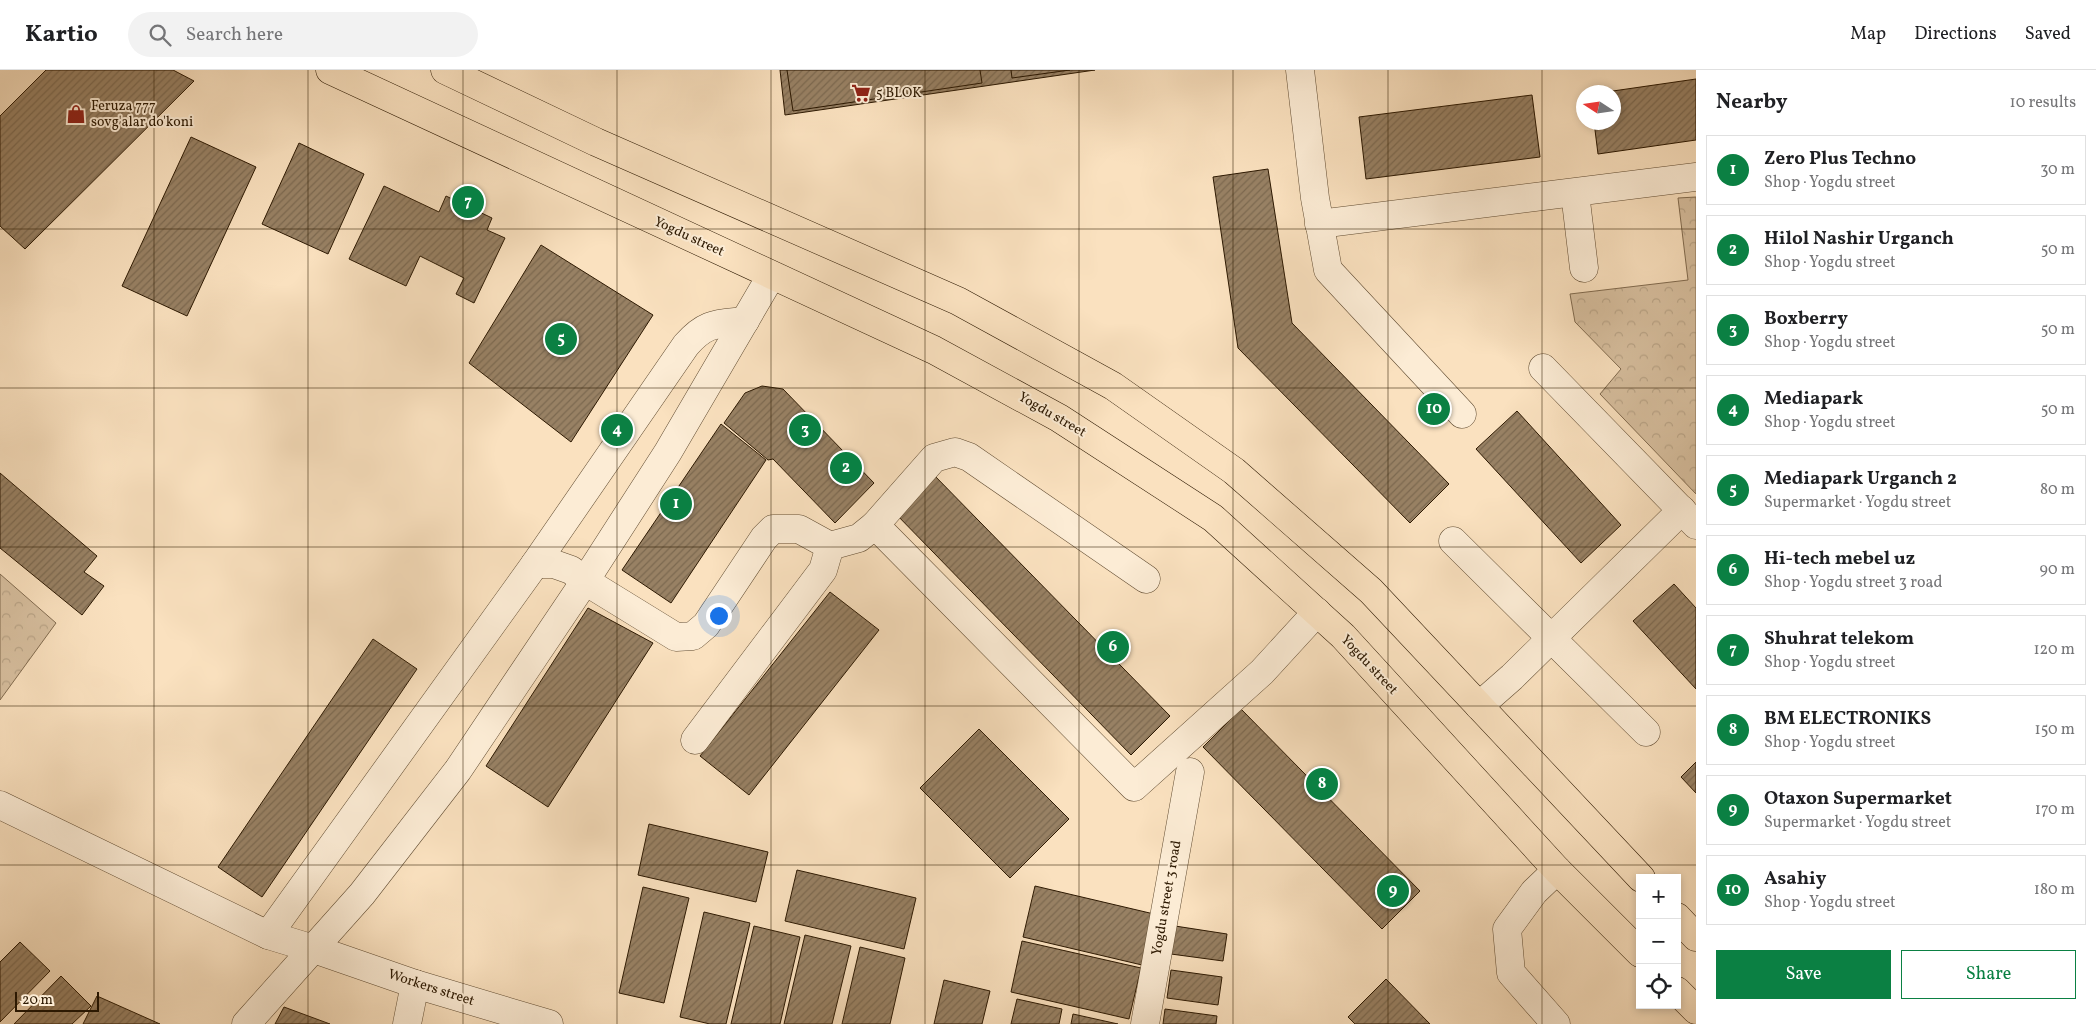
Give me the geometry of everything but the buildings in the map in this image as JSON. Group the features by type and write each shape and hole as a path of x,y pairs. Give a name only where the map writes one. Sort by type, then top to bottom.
{"main road":[{"name":"Yogdu street","path":"330,70 934,350 1059,418 1213,518 1343,636 1557,870 1636,949"},
{"path":"446,70 615,150 958,301 1113,386 1234,471 1364,584 1636,874"},
{"path":"1679,919 1696,937"},
{"path":"1681,995 1696,1010"}],"street":[{"path":"1300,70 1319,224 1328,270 1462,414"},
{"path":"1319,224 1696,177"},
{"path":"1575,193 1584,268"},
{"path":"246,1024 362,894 458,770 585,582 668,452 771,276"},
{"path":"268,935 535,564 686,345 698,332 714,325 745,321"},
{"path":"1479,706 1512,677 1551,638 1689,518 1543,368"},
{"path":"535,564 554,564 571,570 585,582 676,637 693,636 706,625 764,538 773,529 800,529 830,546 859,538 875,525 934,458 955,452 969,457 1146,579"},
{"path":"875,525 1134,787 1262,672 1317,612"},
{"path":"1453,541 1646,732"},
{"path":"695,740 822,570 830,546"},
{"name":"Yogdu street 3 road","path":"1145,1024 1190,772"},
{"name":"Workers street","path":"0,805 268,935 415,984 549,1024"},
{"path":"1556,1024 1511,973 1507,929 1534,892 1557,870"},
{"path":"407,1024 415,984"}],"green space":[{"path":"1696,197 1696,494 1600,394 1621,369 1575,322 1570,294 1688,280 1678,198"},
{"path":"0,574 56,623 0,700"}],"place":[{"name":"5 BLOK","path":"861,93"},
{"name":"Feruza 777 sovg'alar do'koni","path":"76,114"},
{"name":"Shuhrat telekom","path":"468,202"},
{"name":"Mediapark Urganch 2","path":"561,339"},
{"name":"Asahiy","path":"1434,409"},
{"name":"Mediapark","path":"617,430"},
{"name":"Boxberry","path":"805,430"},
{"name":"Hilol Nashir Urganch","path":"846,468"},
{"name":"Zero Plus Techno","path":"676,504"},
{"name":"Hi-tech mebel uz","path":"1113,647"},
{"name":"BM ELECTRONIKS","path":"1322,784"},
{"name":"Otaxon Supermarket","path":"1393,891"}]}
